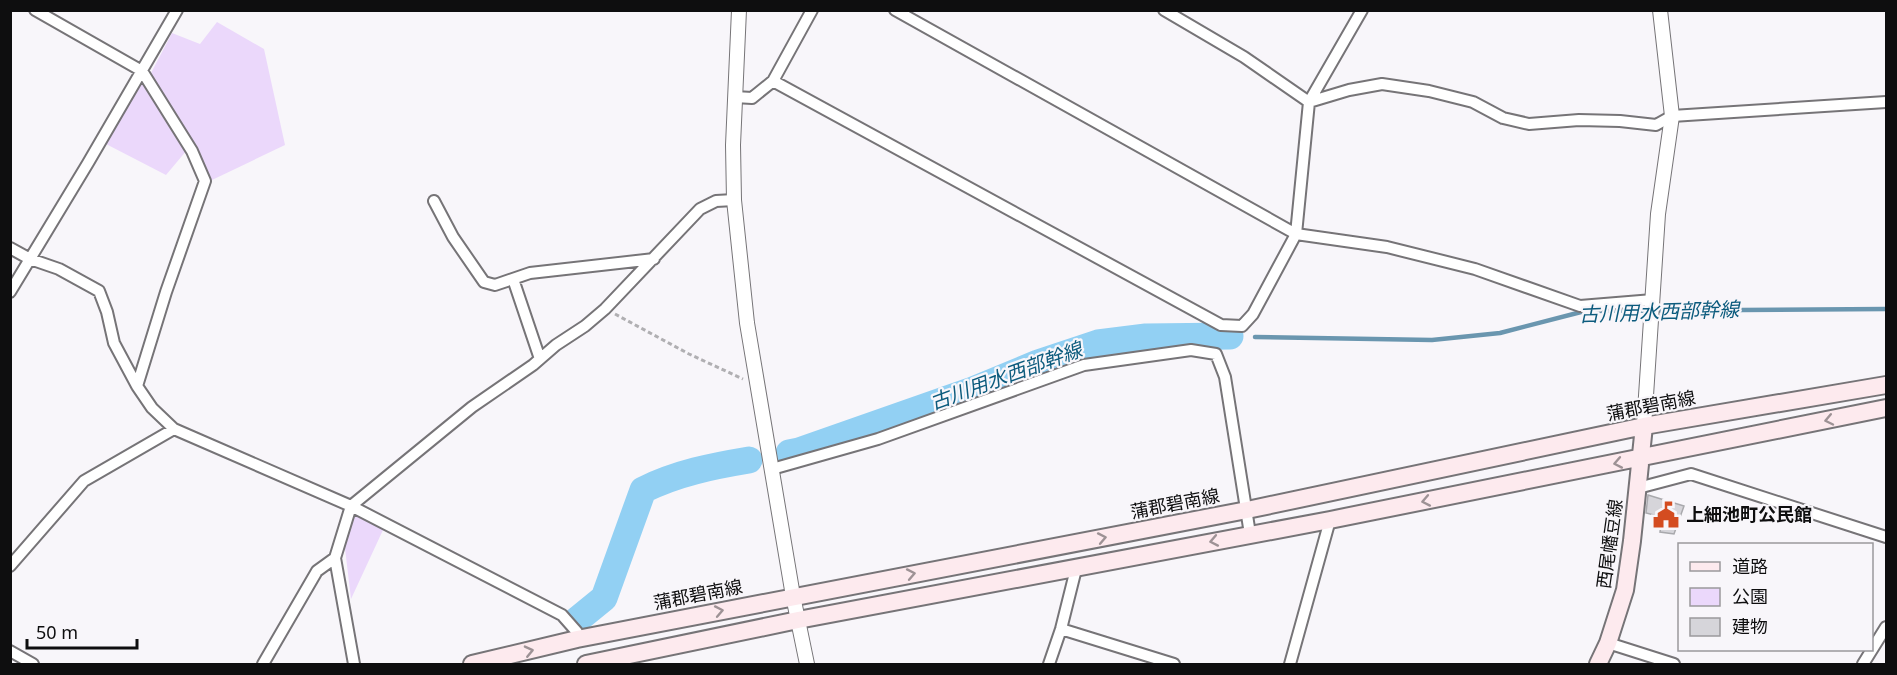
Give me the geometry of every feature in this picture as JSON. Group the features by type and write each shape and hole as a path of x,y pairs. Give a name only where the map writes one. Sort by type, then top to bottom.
{"main road":[{"name":"蒲郡碧南線","path":"472,664 578,639 1247,510 1644,426 1887,385"},
{"path":"586,664 798,620 1076,569 1641,459 1887,408"},
{"name":"西尾幡豆線","path":"1598,664 1608,643 1625,590 1644,426"}],"street":[{"path":"35,10 142,71 192,152 205,181 166,292 137,386"},
{"path":"10,292 177,10"},
{"path":"739,10 733,145 734,200 747,323 793,596 807,664"},
{"path":"735,97 752,98 773,81 812,10"},
{"path":"895,10 1296,234 1387,247 1453,263 1580,306 1653,301"},
{"path":"1164,10 1244,57 1309,102"},
{"path":"773,81 1221,325 1242,326 1253,314 1296,234 1309,102 1362,10"},
{"path":"1644,426 1658,214 1672,116 1660,10"},
{"path":"1309,102 1349,90 1382,84 1429,91 1473,102 1503,118 1529,124 1579,120 1656,125 1672,116 1887,102"},
{"path":"354,664 334,558 351,507 472,407 585,326 605,309 700,209 716,201 734,200"},
{"path":"434,201 453,237 484,282 495,285 530,273 654,259"},
{"path":"10,248 30,259 58,269 99,291 107,312 114,343 137,386 152,408 174,429 351,507 562,615 578,632 578,639"},
{"path":"513,279 540,359"},
{"path":"772,470 878,439 1084,365 1191,350 1216,354 1225,377 1250,534"},
{"path":"10,566 84,481 174,429"},
{"path":"1638,488 1691,474 1887,537"},
{"path":"1290,664 1330,520"},
{"path":"264,664 317,571 334,558"},
{"path":"1049,664 1061,629 1076,569"},
{"path":"1873,649 1887,627"},
{"path":"1061,629 1174,664"},
{"path":"1608,643 1674,664"},
{"path":"10,651 33,664"},
{"path":"1863,664 1871,651"}],"path":[{"path":"605,309 689,354 758,385"}],"green space":[{"path":"217,22 264,49 285,145 212,180 173,117 151,73 172,33 200,44"},
{"path":"141,79 187,150 166,175 106,144"},
{"path":"354,514 383,530 351,599 344,540"}],"building":[{"name":"上細池町公民館","path":"1648,495 1684,506 1674,534 1660,532 1662,517 1646,513"}],"waterway":[{"name":"古川用水西部幹線","path":"1255,337 1432,340 1500,333 1585,311 1886,309"},
{"name":"古川用水西部幹線","path":"789,453 973,390 1038,363 1098,343 1146,337 1230,336"},
{"name":"古川用水西部幹線","path":"577,620 604,598 643,490 682,475 749,460"}],"place":[{"name":"上細池町公民館","path":"1666,515"}]}
